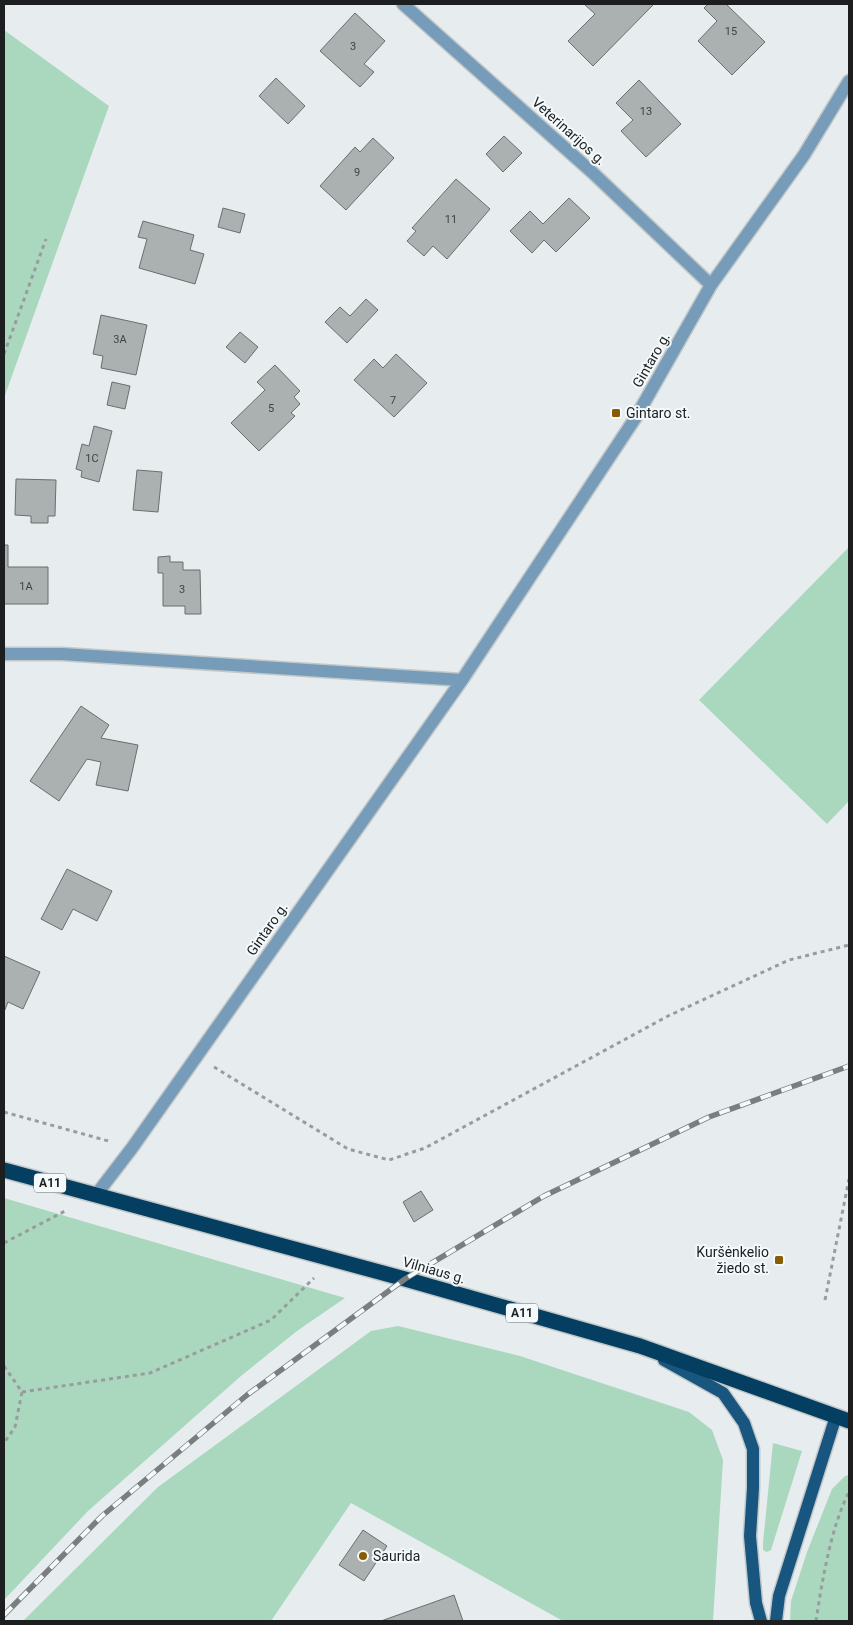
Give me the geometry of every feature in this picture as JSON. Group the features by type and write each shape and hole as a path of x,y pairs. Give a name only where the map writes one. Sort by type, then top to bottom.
{"highway":[{"name":"Vilniaus g.","path":"4,1170 415,1282 640,1346 843,1419"}],"main road":[{"path":"640,1346 722,1393 744,1423 753,1449 750,1536 756,1603 761,1621"},
{"path":"776,1621 779,1596 843,1419"}],"street":[{"name":"Veterinarijos g.","path":"402,4 593,173 711,284"},
{"name":"Gintaro g.","path":"96,1195 132,1148 462,680 636,417 711,284 804,154 849,81"},
{"path":"4,654 62,654 462,680"}],"path":[{"path":"4,354 46,239"},
{"path":"196,1056 348,1149 389,1160 426,1148 668,1016 789,960 849,945"},
{"path":"4,1112 132,1148"},
{"path":"825,1300 849,1179"},
{"path":"4,1243 96,1195"},
{"path":"22,1392 150,1373 271,1320 332,1260"},
{"path":"4,1366 22,1392 15,1428 4,1443"},
{"path":"816,1621 821,1587 841,1508 849,1492"}],"green space":[{"path":"4,30 109,106 4,398"},
{"path":"849,547 849,801 827,824 699,700"},
{"path":"4,1198 345,1298 297,1331 241,1376 88,1511 4,1600"},
{"path":"398,1326 520,1356 689,1412 712,1430 723,1460 713,1621 563,1621 351,1503 271,1621 23,1621 158,1487 371,1331"},
{"path":"773,1443 802,1451 771,1550 767,1552 763,1550 763,1543"},
{"path":"849,1475 849,1621 790,1621 791,1601 807,1552 832,1489 845,1476"}],"building":[{"path":"584,4 654,4 593,66 568,41 595,14"},
{"path":"708,4 726,4 765,42 732,75 698,41 717,21 704,8"},
{"path":"355,13 385,41 364,64 374,72 360,87 320,51"},
{"path":"276,78 305,106 288,124 259,96"},
{"path":"639,80 681,124 646,157 621,131 633,120 616,103"},
{"path":"504,136 522,153 503,172 486,154"},
{"path":"373,138 394,158 346,210 320,186 355,147 360,152"},
{"path":"456,179 490,209 447,259 433,246 424,256 407,241 416,231 412,228"},
{"path":"569,198 590,218 556,252 544,240 532,253 510,231 530,211 543,224"},
{"path":"223,208 245,214 240,233 218,227"},
{"path":"143,221 194,235 190,250 204,254 195,284 139,268 147,239 138,237"},
{"path":"366,299 378,310 347,343 325,322 340,307 350,316"},
{"path":"101,315 147,325 136,375 101,368 103,356 93,354"},
{"path":"240,332 258,347 245,363 226,347"},
{"path":"396,354 427,383 394,417 354,380 374,359 383,368"},
{"path":"275,365 300,391 294,397 300,404 291,413 295,416 259,451 231,423 265,390 257,382"},
{"path":"112,382 130,386 125,409 107,405"},
{"path":"94,426 112,431 99,482 81,477 82,471 76,469 82,444 89,446"},
{"path":"137,470 162,472 158,512 133,510"},
{"path":"16,479 56,480 55,516 48,516 48,523 31,523 31,516 15,515"},
{"path":"4,545 8,545 8,567 48,567 48,604 4,604"},
{"path":"170,556 170,562 183,562 183,570 200,570 201,614 185,614 185,606 163,606 163,573 158,573 158,557"},
{"path":"81,706 109,725 101,738 138,745 128,791 96,785 101,762 87,759 59,801 30,781"},
{"path":"67,869 112,891 97,921 73,909 62,930 41,919"},
{"path":"4,956 40,972 23,1009 8,1002 4,1012"},
{"path":"421,1191 433,1210 414,1222 403,1202"},
{"name":"Saurida","path":"363,1530 387,1546 364,1581 339,1565"},
{"name":"Saurida","path":"454,1595 463,1621 381,1621"}],"railway":[{"path":"4,1615 102,1516 247,1395 405,1279 544,1196 709,1117 849,1066"}],"place":[{"name":"Gintaro st.","path":"616,413"},
{"name":"Kuršėnkelio žiedo st.","path":"779,1260"},
{"name":"Saurida","path":"363,1556"}]}
